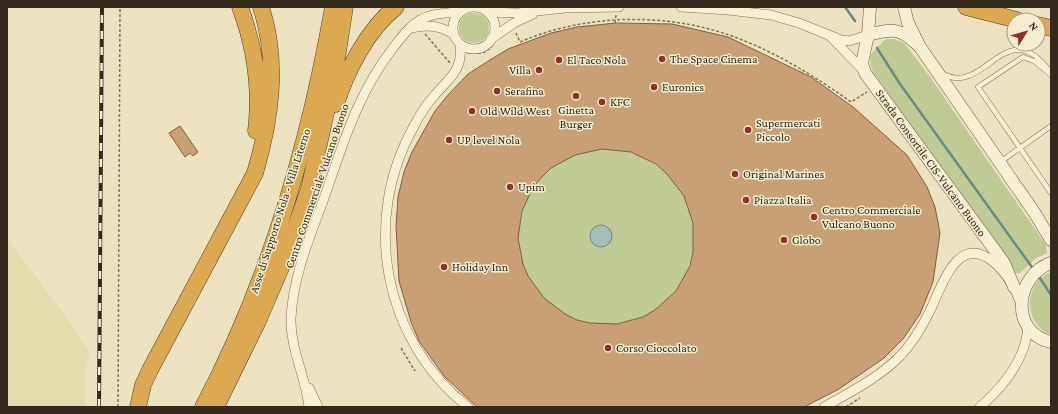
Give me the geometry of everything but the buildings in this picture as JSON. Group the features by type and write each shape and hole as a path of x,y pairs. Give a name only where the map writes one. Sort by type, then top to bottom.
{"highway":[{"path":"238,206 256,136 258,112 256,68 252,47 240,7"},
{"path":"138,407 143,385 150,370 255,173 268,120 272,69 266,24 261,7"},
{"path":"313,110 321,7"},
{"name":"Asse di Supporto Nola - Villa Literno","path":"202,407 228,354 250,302 290,188 313,110 333,7"},
{"name":"Asse di Supporto Nola - Villa Literno","path":"216,407 258,321 283,263 309,189 334,77 345,7"},
{"path":"309,189 338,99 349,72 377,26 396,7"},
{"path":"966,7 1006,17"}],"street":[{"name":"Centro Commerciale Vulcano Buono","path":"302,374 294,347 291,320 293,295 300,267 353,114 373,76 386,56 409,29 421,19 429,16 474,8 487,12 542,11 567,7 619,7"},
{"path":"681,7 728,10 771,16 799,23 830,36 849,41 882,32 901,31 920,47"},
{"path":"865,73 862,63 868,35 870,7"},
{"path":"904,7 908,23 920,47 1034,212 1051,240"},
{"path":"453,34 454,22 462,11"},
{"name":"Centro Commerciale Vulcano Buono","path":"460,45 467,48 480,48 492,43 514,23 542,11"},
{"path":"487,12 491,16 494,28 492,43"},
{"path":"409,29 430,26 440,27 453,34 460,45 461,58 457,71 434,96 406,139 389,190 386,207 385,242 392,294 416,346 439,381 468,407"},
{"path":"830,36 865,73"},
{"name":"Strada Consortile CIS-Vulcano Buono","path":"865,73 991,245 1004,264 1014,287"},
{"path":"1034,212 1051,229"},
{"path":"824,407 881,372 900,356 923,325 947,273 960,259 967,255 976,254 986,256 999,266 1014,287 1028,326 1038,336 1051,342"},
{"path":"1021,304 1023,290 1029,278 1039,268 1051,263"},
{"path":"980,407 1001,386 1016,365 1025,343 1028,326"},
{"path":"302,374 309,407"},
{"path":"302,374 318,407"}],"lane":[{"path":"937,71 947,76 962,78 973,75 1005,52 1020,49 1034,55 1051,74"},
{"path":"1051,74 1034,61 1023,57 978,87 1051,193"},
{"path":"1000,162 1051,126"}],"path":[{"path":"118,407 120,7"},
{"path":"514,28 520,42 556,29 611,20 671,22 730,35 802,68 820,78 830,88 851,102 868,91 868,88"},
{"path":"418,27 457,71"},
{"path":"465,55 468,53 483,53 492,43"},
{"path":"401,348 415,370"},
{"path":"846,407 860,398"}],"shaded area":[{"path":"9,241 69,321 88,351 89,356 85,370 85,407 7,407 7,242"}],"green space":[{"path":"474,13 480,14 488,22 488,34 480,42 474,43 468,42 460,34 459,28 460,22 468,14"},
{"path":"887,39 895,39 905,44 928,74 1046,245 1047,253 1036,258 1020,273 1015,273 873,72 870,57 874,51"},
{"path":"606,149 623,151 640,156 662,169 674,181 687,203 692,220 694,237 692,254 687,271 674,293 662,305 640,318 623,323 606,325 589,323 572,318 550,305 538,293 525,271 520,254 518,237 520,220 525,203 538,181 550,169 572,156 589,151"},
{"path":"1051,272 1051,335 1042,330 1035,322 1031,313 1030,303 1031,293 1035,285 1042,277"}],"water":[{"path":"601,225 609,228 612,236 609,244 601,247 593,244 590,236 593,228"}],"waterway":[{"path":"845,7 855,21"},
{"path":"877,48 900,84 1034,270"},
{"path":"1038,275 1051,295"}],"railway":[{"path":"99,407 102,7"}],"place":[{"name":"The Space Cinema","path":"662,59"},
{"name":"El Taco Nola","path":"559,60"},
{"name":"Villa","path":"539,70"},
{"name":"Euronics","path":"654,87"},
{"name":"Serafina","path":"497,91"},
{"name":"Ginetta Burger","path":"576,96"},
{"name":"KFC","path":"602,102"},
{"name":"Old Wild West","path":"472,111"},
{"name":"Supermercati Piccolo","path":"748,130"},
{"name":"UP level Nola","path":"449,140"},
{"name":"Original Marines","path":"735,174"},
{"name":"Upim","path":"510,187"},
{"name":"Piazza Italia","path":"746,200"},
{"name":"Centro Commerciale Vulcano Buono","path":"814,217"},
{"name":"Globo","path":"784,240"},
{"name":"Holiday Inn","path":"444,267"},
{"name":"Corso Cioccolato","path":"608,348"}]}
